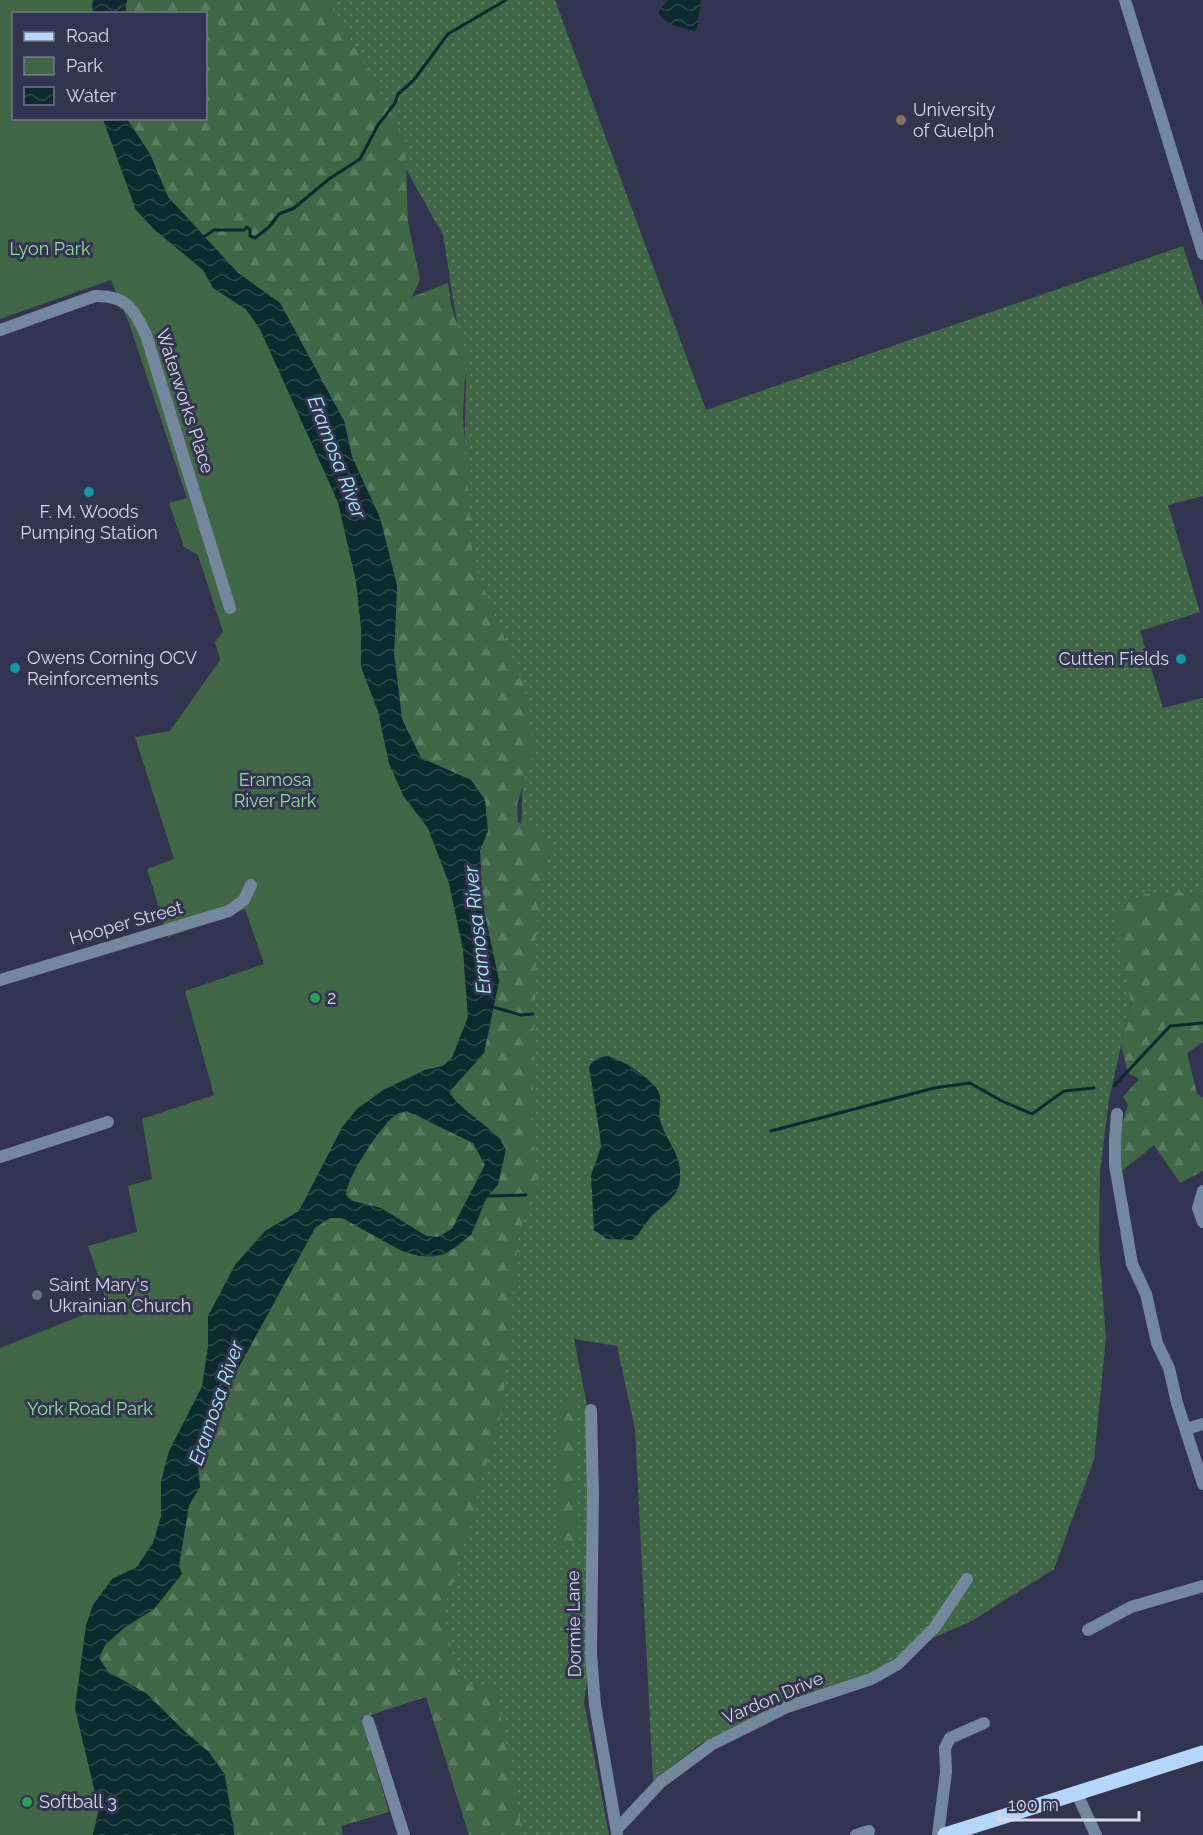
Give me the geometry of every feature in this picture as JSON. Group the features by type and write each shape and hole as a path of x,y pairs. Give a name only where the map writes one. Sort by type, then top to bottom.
{"main road":[{"path":"945,1835 1203,1753"}],"street":[{"path":"1125,0 1203,254"},
{"name":"Waterworks Place","path":"0,330 95,296 122,299 137,315 149,346 231,608"},
{"name":"Hooper Street","path":"0,980 229,911 244,900 251,885"},
{"path":"1118,1114 1115,1165 1131,1264 1146,1294 1157,1343 1169,1368 1203,1484"},
{"path":"0,1157 108,1122"},
{"path":"1203,1191 1198,1208 1203,1222"},
{"name":"Dormie Lane","path":"591,1410 592,1664 596,1716 617,1832"},
{"path":"1186,1429 1203,1424"},
{"name":"Vardon Drive","path":"617,1832 661,1782 711,1744 787,1707 871,1679 898,1664 934,1627 967,1579"},
{"path":"1088,1630 1131,1607 1203,1586"},
{"path":"368,1721 404,1835"},
{"path":"938,1835 946,1772 945,1748 950,1738 984,1722"},
{"path":"1077,1794 1096,1835"},
{"path":"856,1835 869,1831"}],"green space":[{"name":"Eramosa River Park","path":"0,0 93,0 92,12 12,12 12,120 103,120 136,210 155,230 204,270 213,288 246,309 260,329 338,502 356,581 361,627 361,667 378,711 389,763 403,795 428,828 449,883 463,949 468,1017 452,1058 443,1066 425,1070 343,1126 299,1211 265,1231 208,1316 208,1347 202,1387 169,1452 161,1482 161,1517 153,1543 137,1567 75,1708 99,1809 93,1835 0,1835 0,1348 108,1305 88,1246 137,1232 128,1186 152,1179 142,1119 214,1095 185,991 264,964 245,909 168,937 147,869 174,859 135,737 170,731 220,660 215,642 223,632 198,555 184,547 169,503 187,498 129,323 111,280 0,319"},
{"path":"127,0 329,0 405,138 408,222 420,280 412,297 448,283 451,304 466,353 463,417 473,562 524,686 534,749 517,804 518,823 529,825 552,846 537,901 532,1138 539,1179 519,1231 502,1411 443,1614 457,1671 465,1684 495,1687 523,1835 469,1835 426,1697 361,1718 389,1812 341,1826 343,1835 234,1835 234,1825 209,1752 147,1694 108,1672 99,1658 105,1645 125,1627 154,1609 179,1565 189,1505 200,1487 198,1469 214,1438 230,1383 315,1228 330,1218 341,1218 414,1254 430,1257 446,1253 469,1236 484,1203 498,1185 501,1139 458,1105 449,1092 484,1053 499,981 482,901 480,850 488,831 471,780 421,758 402,719 394,654 397,586 380,518 352,457 344,421 280,303 238,273 168,197 150,154 128,120 207,120 207,12 125,12"},
{"path":"300,0 555,0 706,410 1183,246 1203,307 1203,496 1168,505 1200,612 1140,631 1163,708 1203,698 1203,898 1192,892 1131,1001 1109,1100 1100,1171 1099,1248 1106,1338 1094,1460 1054,1569 970,1622 913,1646 875,1671 755,1717 700,1744 653,1781 635,1429 617,1346 574,1339 588,1410 591,1654 584,1702 609,1835 523,1835 463,1684 425,1602 512,1185 524,730 462,546 466,379 443,235 331,36"},
{"path":"1192,892 1203,898 1203,1042 1187,1053 1197,1094 1203,1098 1203,1171 1180,1183 1154,1145 1117,1175 1119,1133 1128,1105 1123,1097 1139,1079 1128,1073 1121,1045 1131,1001 1119,945 1117,906 1145,894"},
{"path":"407,1111 473,1143 485,1165 452,1229 438,1237 426,1236 381,1208 352,1201 346,1195 347,1187 357,1165 373,1141 394,1116"},
{"path":"575,1395 579,1540 561,1546 556,1544 559,1436 556,1408"}],"water":[{"path":"93,0 127,0 125,12 92,12"},
{"path":"668,0 701,0 695,31 664,20 658,12"},
{"name":"Eramosa River","path":"103,120 128,120 150,154 168,197 238,273 280,303 344,421 352,457 380,518 397,586 394,654 402,719 421,758 471,780 485,800 488,831 480,850 482,901 499,981 484,1053 449,1092 462,1107 494,1133 506,1149 498,1185 487,1196 471,1235 445,1254 419,1256 402,1251 342,1218 330,1218 315,1228 230,1383 214,1438 198,1469 200,1487 189,1505 179,1565 182,1574 154,1609 125,1627 105,1645 99,1658 108,1672 147,1694 209,1752 225,1775 234,1835 93,1835 99,1809 75,1708 86,1625 93,1605 112,1579 137,1567 153,1543 161,1517 161,1482 169,1451 202,1387 208,1347 208,1316 235,1265 265,1231 299,1211 343,1126 357,1109 383,1090 425,1070 443,1066 452,1058 468,1017 463,949 449,883 428,828 403,795 389,763 378,711 361,667 361,627 356,581 338,502 260,329 246,309 213,288 203,270 155,230 136,210","holes":["407,1111 473,1143 485,1165 452,1229 438,1237 426,1236 381,1208 352,1201 346,1195 347,1187 365,1153 388,1122 398,1113"]},
{"path":"608,1056 635,1070 657,1089 660,1097 660,1120 680,1166 679,1185 674,1195 632,1240 607,1239 594,1230 591,1176 601,1147 589,1067 597,1058"}],"waterway":[{"path":"202,238 214,230 244,230 247,227 250,230 250,236 255,238 269,227 279,214 294,208 329,179 360,159 378,125 395,103 398,94 413,81 448,34 506,0"},
{"path":"493,1007 521,1015 533,1014"},
{"path":"1114,1086 1170,1026 1203,1023"},
{"path":"771,1131 934,1088 970,1083 1032,1114 1064,1091 1094,1088"},
{"path":"486,1196 526,1195"}],"place":[{"name":"University of Guelph","path":"901,120"},
{"name":"F. M. Woods Pumping Station","path":"89,492"},
{"name":"Cutten Fields","path":"1181,659"},
{"name":"Owens Corning OCV Reinforcements","path":"15,668"},
{"name":"2","path":"315,998"},
{"name":"Saint Mary's Ukrainian Church","path":"37,1295"},
{"name":"Softball 3","path":"27,1802"}],"park label":[{"name":"Lyon Park","path":"50,249"},
{"name":"York Road Park","path":"90,1409"}]}
